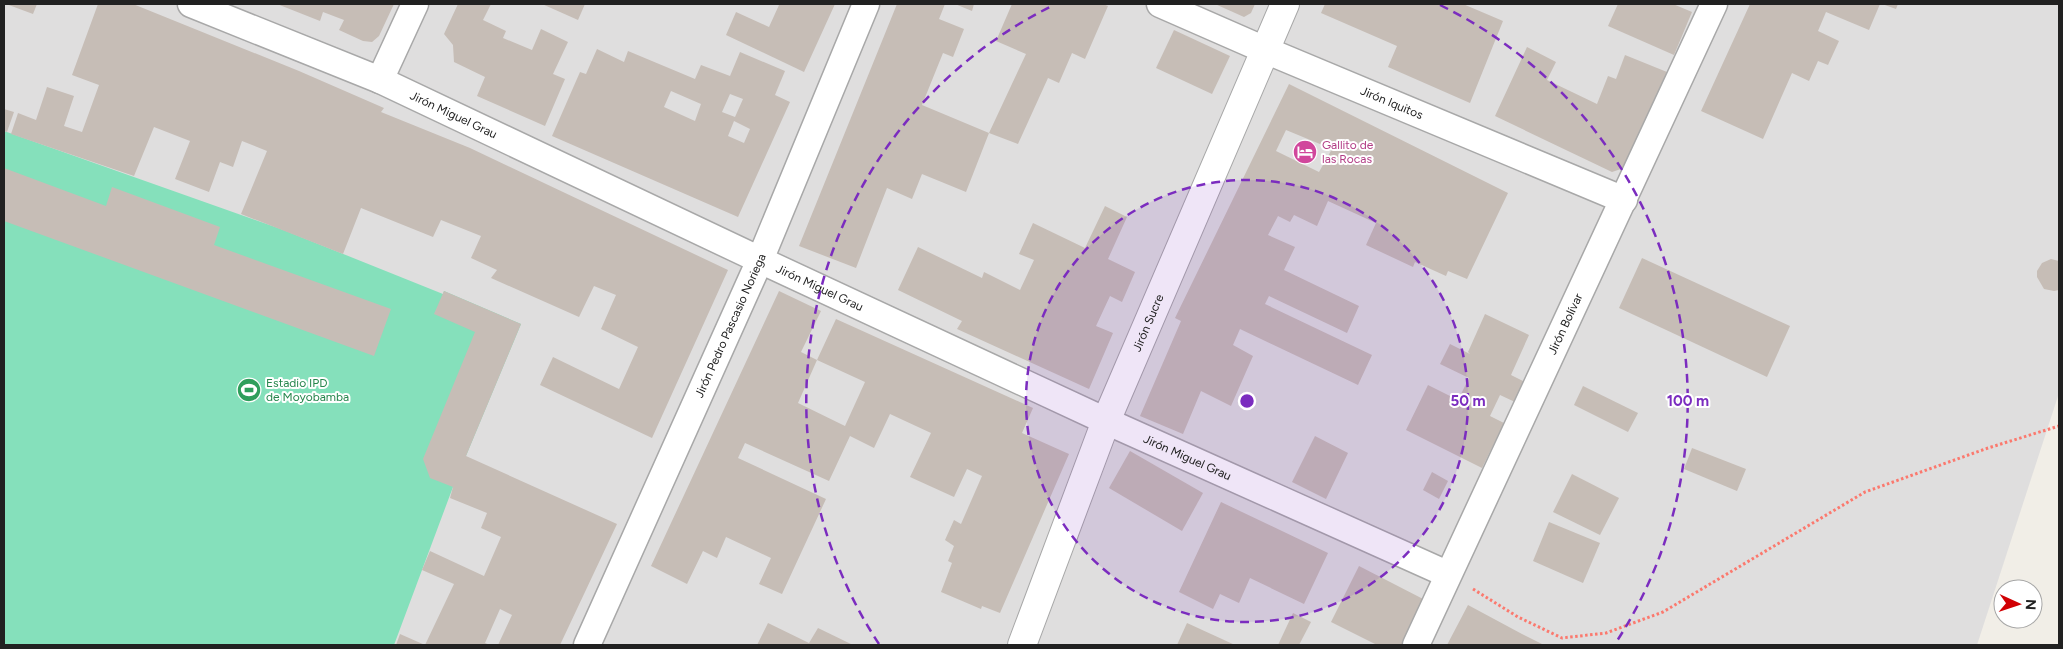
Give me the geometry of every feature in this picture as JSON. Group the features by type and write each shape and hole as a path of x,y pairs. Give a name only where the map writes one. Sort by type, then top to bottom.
{"street":[{"name":"Jirón Miguel Grau","path":"192,4 380,80 760,260 1106,420 1448,574"},
{"path":"380,80 415,4"},
{"name":"Jirón Pedro Pascasio Noriega","path":"589,645 760,260 866,4"},
{"name":"Jirón Iquitos","path":"1160,4 1265,50 1624,200"},
{"name":"Jirón Sucre","path":"1022,645 1106,420 1286,4"},
{"name":"Jirón Bolívar","path":"1416,645 1714,4"}],"path":[{"path":"1448,574 1518,617 1562,638 1606,633 1663,612 1865,492 1988,448 2059,426"}],"shaded area":[{"path":"4,4 2059,4 2059,393 1998,579 1993,579 1993,596 1977,645 4,645"}],"green space":[{"name":"Estadio IPD de Moyobamba","path":"4,131 281,229 443,294 444,291 521,324 453,487 394,645 4,645"}],"building":[{"path":"6,4 37,4 33,14"},
{"path":"98,4 133,4 299,71 384,108 381,112 470,148 728,270 652,438 540,385 553,357 619,389 638,347 601,329 616,295 594,286 579,317 491,278 497,270 471,258 481,236 441,220 433,237 361,208 343,254 241,214 267,151 242,141 233,167 220,162 209,192 175,179 190,141 154,127 134,176 11,134 18,113 36,120 47,87 74,96 64,126 82,132 99,85 72,75"},
{"path":"277,4 394,4 379,36 372,42 363,41 339,30 344,20 323,12 320,21"},
{"path":"458,4 491,4 483,20 506,31 503,38 532,50 541,29 568,42 553,74 565,79 545,126 477,96 485,77 454,62 453,45 444,34"},
{"path":"542,4 585,4 578,20"},
{"path":"776,4 835,4 804,72 726,35 736,12 769,27 779,5"},
{"path":"897,4 945,4 939,19 964,29 953,57 943,53 922,105 989,133 966,192 922,174 912,199 887,188 856,268 799,246"},
{"path":"955,4 974,4 972,11"},
{"path":"1012,4 1103,4 1108,6 1085,59 1072,53 1059,83 1048,78 1018,144 989,133 1026,54 996,41"},
{"path":"1215,4 1255,4 1251,13 1244,17"},
{"path":"1325,4 1463,4 1503,21 1470,103 1388,67 1397,46 1321,13"},
{"path":"1618,4 1673,4 1692,12 1674,55 1608,26"},
{"path":"1750,4 1880,4 1869,30 1826,12 1818,31 1839,41 1828,65 1818,61 1809,81 1792,73 1763,139 1701,111"},
{"path":"1882,4 1898,4 1896,9"},
{"path":"1174,30 1230,56 1212,94 1156,68"},
{"path":"1527,47 1556,62 1547,80 1597,104 1608,76 1616,79 1625,55 1667,72 1627,167 1612,172 1495,116"},
{"path":"597,49 624,62 628,51 695,79 701,65 730,76 740,52 785,71 775,95 790,102 738,217 552,136 580,72 586,74","holes":["671,91 701,104 695,121 664,107","730,94 743,99 735,117 722,112","734,121 750,129 744,143 728,136"]},
{"path":"1289,84 1508,193 1467,279 1448,271 1446,276 1415,262 1413,267 1366,245 1376,223 1328,201 1317,226 1294,215 1290,222 1278,216 1268,235 1295,247 1284,270 1359,306 1347,333 1269,296 1265,304 1372,355 1358,385 1240,329 1233,345 1253,356 1231,406 1201,391 1183,434 1140,416 1181,321 1175,318","holes":["1286,130 1332,149 1319,172 1276,151"]},
{"path":"4,109 14,112 7,132 4,131"},
{"path":"4,168 106,206 112,187 220,227 214,245 391,309 374,356 4,221"},
{"path":"1105,206 1127,217 1108,259 1135,272 1122,302 1110,296 1096,326 1113,333 1089,389 957,329 962,321 898,290 918,247 982,278 984,272 1020,290 1034,260 1019,254 1033,223 1085,248"},
{"path":"1642,258 1790,326 1767,377 1619,308"},
{"path":"2051,259 2059,261 2059,290 2054,291 2044,289 2037,277 2037,271 2042,263"},
{"path":"444,291 521,324 466,456 617,524 560,645 498,645 512,615 500,609 485,643 490,645 425,645 454,584 422,570 430,551 484,576 501,537 481,528 487,513 450,498 453,487 430,478 423,459 475,332 434,314"},
{"path":"779,291 821,311 801,352 817,360 836,319 1033,408 1022,433 1069,454 1000,613 982,606 981,609 941,592 952,563 948,561 954,546 945,540 954,520 961,524 982,476 967,469 954,497 910,477 931,433 890,414 874,448 850,436 829,481 745,443 738,458 826,499 782,594 759,584 771,558 726,537 717,558 703,551 687,584 651,566","holes":["817,360 865,382 845,426 798,403"]},
{"path":"1485,314 1529,335 1511,375 1525,382 1515,402 1500,395 1490,416 1504,423 1482,468 1406,430 1428,385 1458,400 1469,378 1440,364 1450,344 1470,354 1468,352"},
{"path":"1583,386 1638,413 1628,432 1574,405"},
{"path":"1315,436 1348,453 1326,499 1292,482"},
{"path":"1692,448 1746,469 1737,491 1684,469"},
{"path":"1130,451 1203,493 1182,531 1109,488"},
{"path":"1432,472 1448,481 1439,499 1423,490"},
{"path":"1572,474 1619,498 1600,535 1553,512"},
{"path":"1221,502 1328,553 1304,604 1250,578 1239,603 1220,594 1213,609 1179,592"},
{"path":"1549,522 1600,543 1583,583 1533,561"},
{"path":"1359,566 1425,600 1402,645 1377,645 1331,622"},
{"path":"1468,605 1522,634 1544,645 1447,645"},
{"path":"1293,613 1311,622 1299,645 1278,645"},
{"path":"768,623 809,643 818,628 853,645 757,645"},
{"path":"1187,623 1235,645 1177,645"},
{"path":"400,634 425,645 396,645"}],"place":[{"name":"Gallito de las Rocas","path":"1305,152"},
{"name":"Estadio IPD de Moyobamba","path":"249,390"}]}
